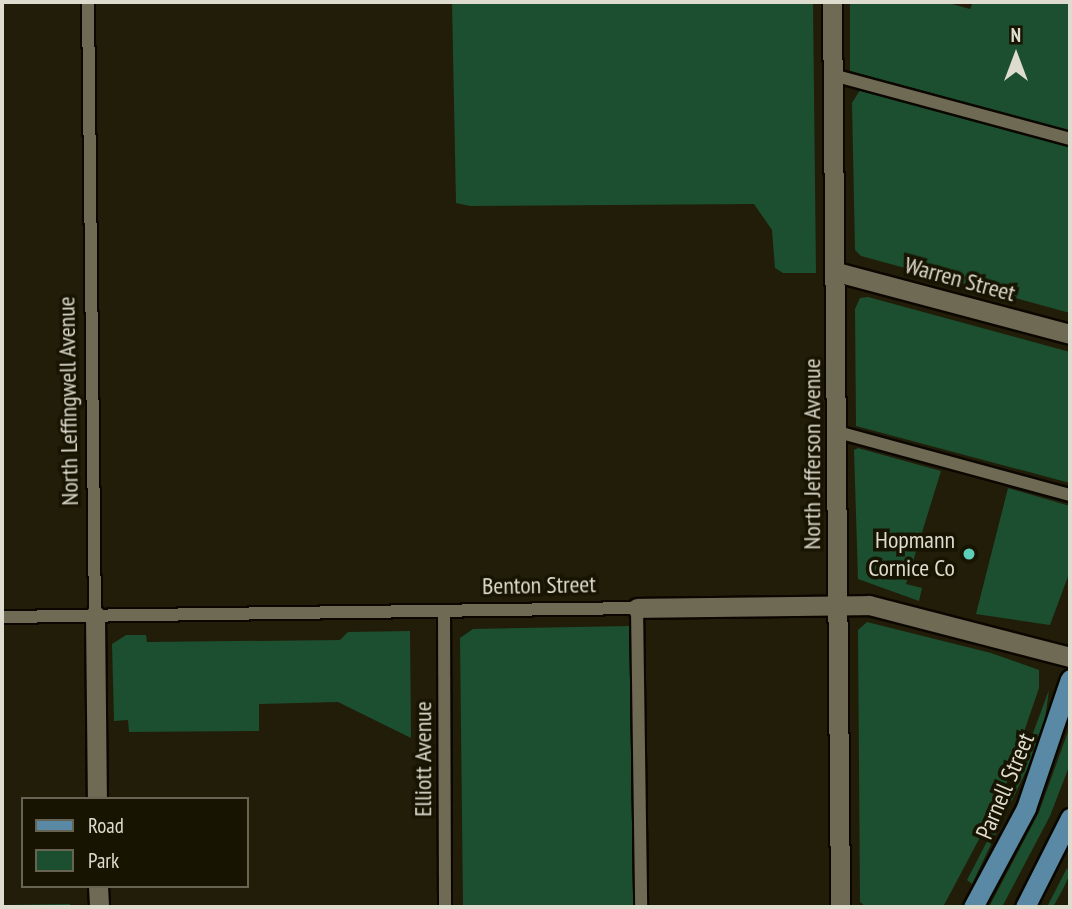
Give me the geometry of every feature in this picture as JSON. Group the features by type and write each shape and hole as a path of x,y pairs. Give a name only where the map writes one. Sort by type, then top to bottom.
{"main road":[{"name":"Parnell Street","path":"974,907 1026,808 1070,679"},
{"path":"1025,907 1070,818"}],"street":[{"name":"North Jefferson Avenue","path":"832,2 838,432 836,605 840,907"},
{"name":"Warren Street","path":"836,272 1070,334"},
{"name":"Benton Street","path":"637,608 878,606 1070,657"},
{"name":"North Leffingwell Avenue","path":"95,615 97,797"},
{"path":"98,888 99,907"}],"lane":[{"name":"North Leffingwell Avenue","path":"88,2 95,615"},
{"path":"833,75 1070,139"},
{"path":"838,432 1070,495"},
{"name":"Benton Street","path":"2,617 637,608"},
{"path":"637,608 641,907"},
{"name":"Elliott Avenue","path":"443,611 445,907"}],"green space":[{"path":"452,2 813,2 816,273 783,273 775,268 772,230 754,204 470,206 456,203"},
{"path":"850,2 945,2 970,9 973,2 1070,2 1070,131 850,71"},
{"path":"860,90 1070,147 1070,313 861,256 855,250 852,103"},
{"path":"868,297 1070,352 1070,483 856,426 855,309 860,298"},
{"path":"858,448 941,471 906,584 922,588 919,601 858,579 854,450"},
{"path":"1008,488 1070,506 1070,571 1050,625 976,614"},
{"path":"867,622 991,653 1039,670 1039,688 1002,796 943,907 866,907 860,902 858,630"},
{"path":"630,626 635,907 463,907 460,638 473,629"},
{"path":"410,631 411,738 338,702 259,704 259,731 129,732 128,720 114,721 112,644 126,635 146,635 147,642 340,640 348,632"},
{"path":"1049,690 1045,719 1028,767 972,884 967,880 1007,803"},
{"path":"1070,726 1070,764 1050,816 1002,907 989,907 1039,812"},
{"path":"1067,868 1070,874 1063,889 1053,907 1047,907"},
{"path":"70,904 70,907 2,907 2,905"}],"place":[{"name":"Hopmann Cornice Co","path":"969,554"}]}
